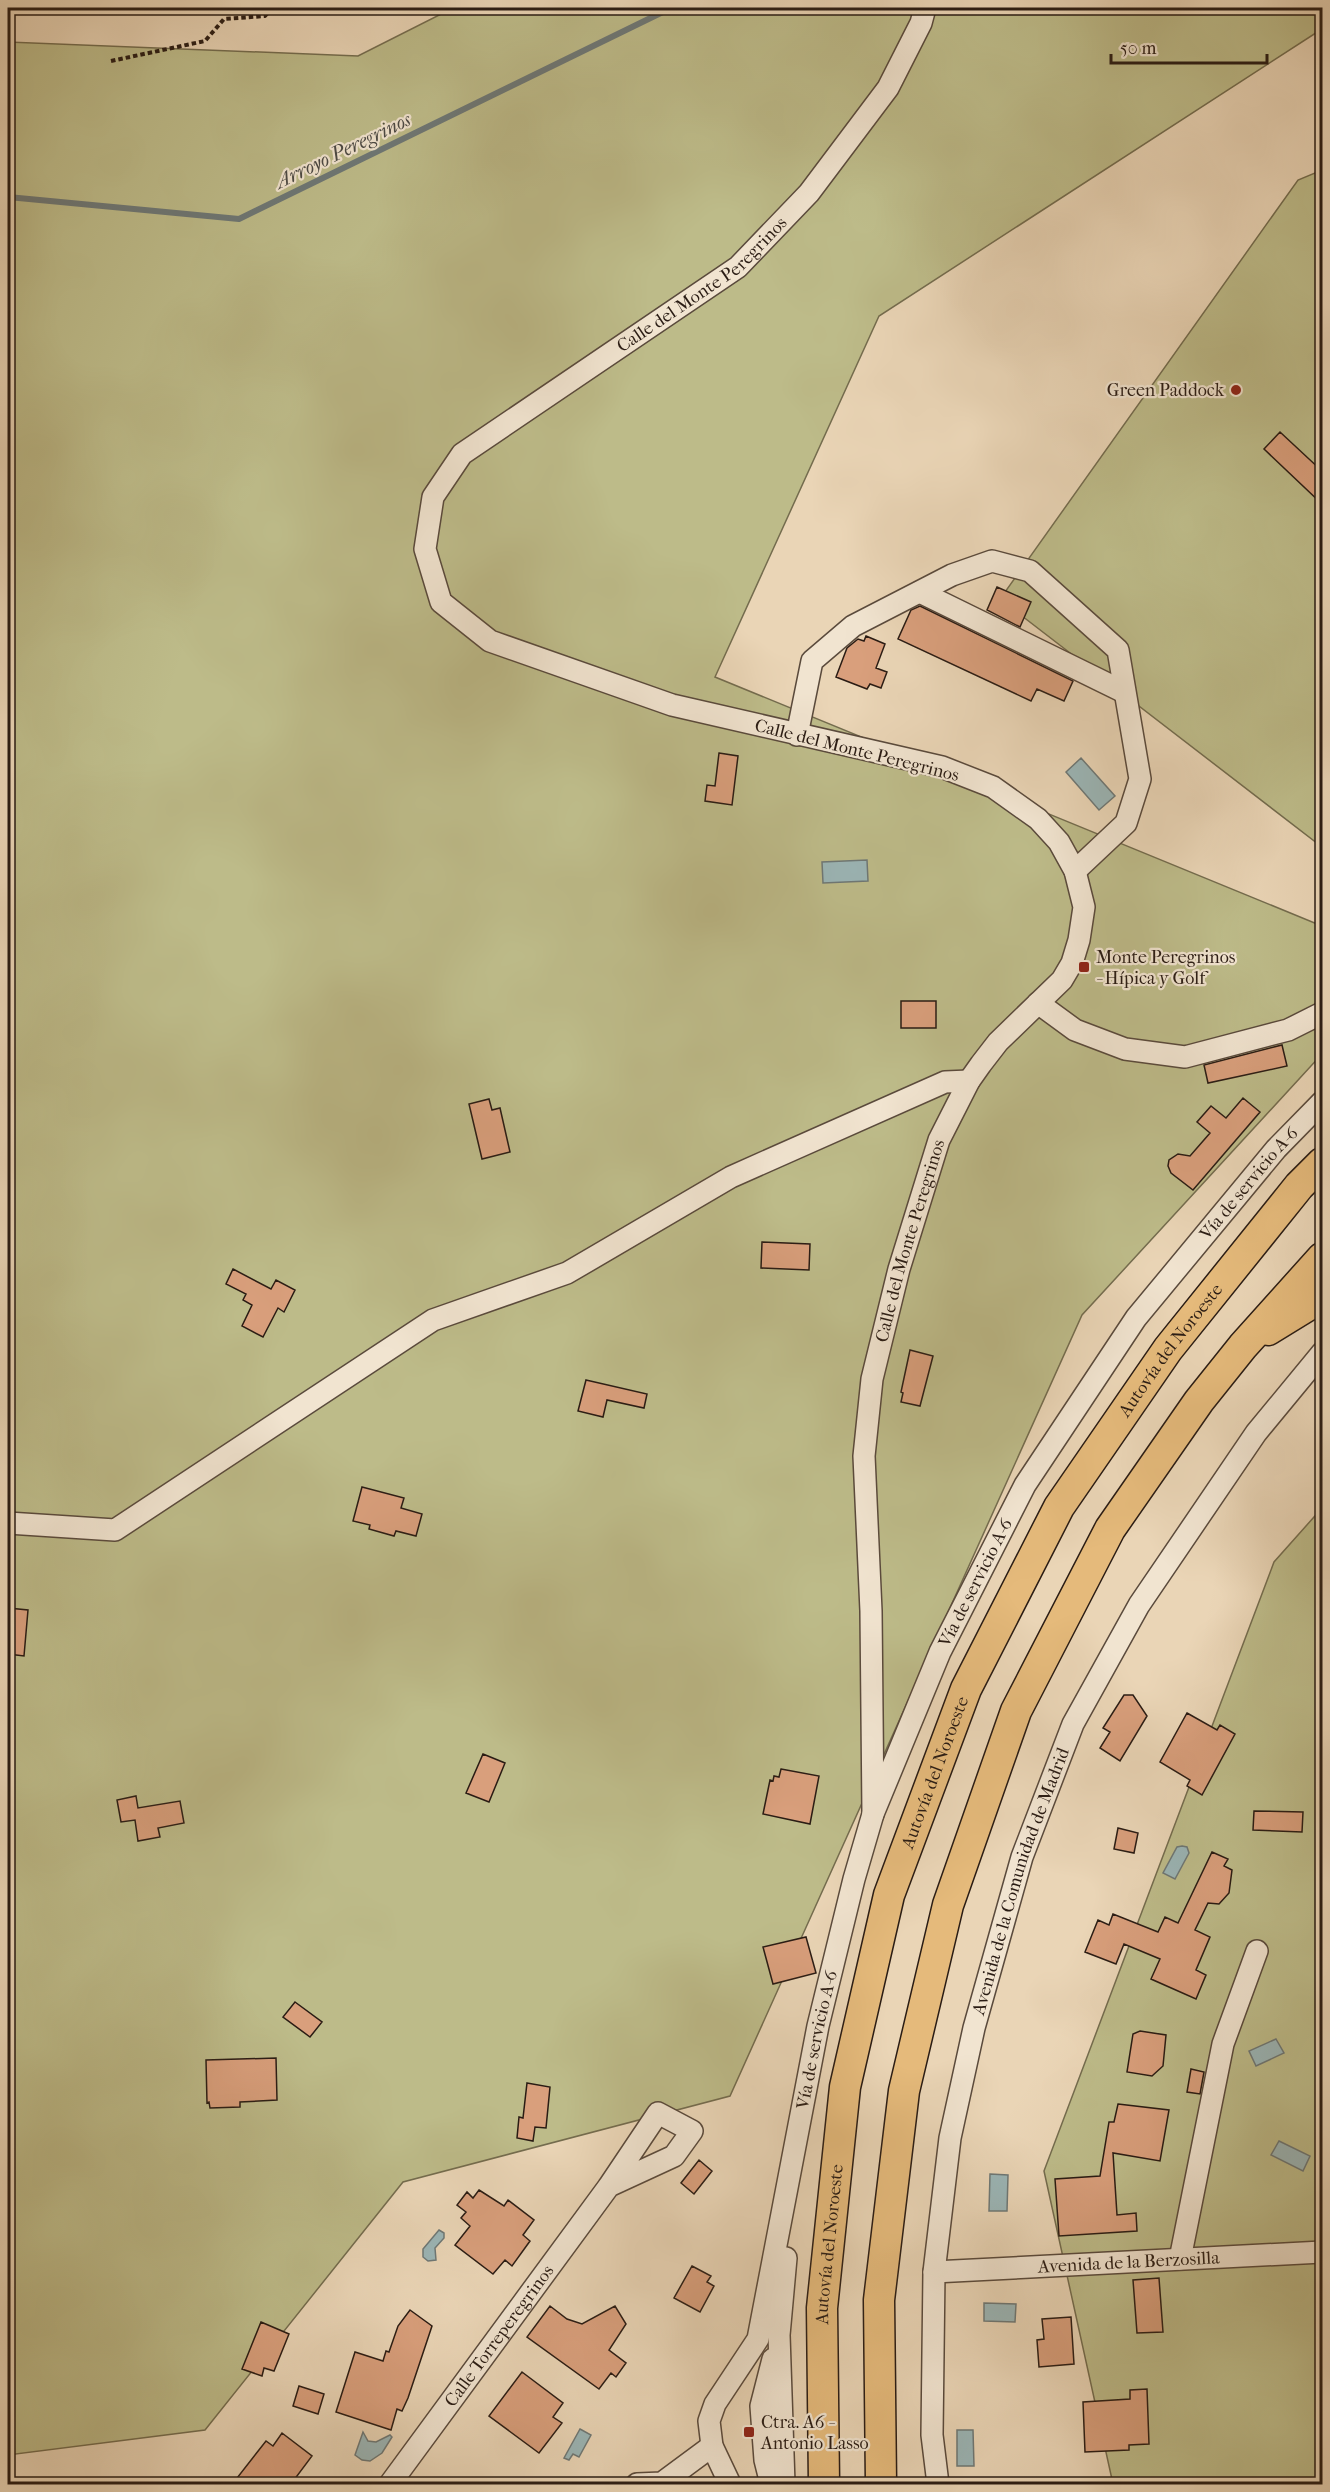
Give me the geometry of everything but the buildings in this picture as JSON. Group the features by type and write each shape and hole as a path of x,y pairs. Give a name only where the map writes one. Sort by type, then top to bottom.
{"highway":[{"name":"Autovía del Noroeste","path":"824,2484 822,2308 845,2086 889,1895 966,1689 1059,1507 1168,1349 1299,1186 1323,1163"},
{"path":"881,2484 879,2300 904,2091 948,1905 1016,1711 1110,1529 1199,1401 1243,1346 1323,1258"},
{"path":"1243,1346 1312,1303 1323,1293"}],"street":[{"name":"Calle del Monte Peregrinos","path":"873,1814 871,1611 864,1456 872,1379 899,1269 939,1140 969,1081 998,1042 1062,980 1072,963 1080,939 1084,907 1075,872 1059,842 1038,819 993,788 942,767 672,705 490,640 441,602 425,549 433,497 462,454 738,267 809,194 888,88 921,23 925,8"},
{"path":"798,735 812,661 853,626 952,574 992,561 1030,571 1118,650 1140,779 1126,823 1075,872"},
{"path":"920,592 1124,692"},
{"path":"1038,1003 1076,1030 1125,1049 1185,1056 1288,1030 1323,1013"},
{"path":"8,1522 115,1530 433,1320 567,1273 731,1177 945,1083 969,1081"},
{"name":"Vía de servicio A-6","path":"794,2147 818,2026 854,1879 873,1814 940,1652 1024,1485 1136,1318 1276,1149 1323,1102"},
{"name":"Avenida de la Comunidad de Madrid","path":"938,2484 932,2435 934,2272 950,2138 974,2028 1022,1857 1073,1724 1152,1586 1256,1433 1323,1353"},
{"path":"1180,2259 1223,2044 1257,1951"},
{"path":"784,2484 779,2335 794,2147"},
{"path":"730,2484 712,2446 709,2421 715,2404 758,2339 794,2147"},
{"name":"Calle Torreperegrinos","path":"390,2484 609,2186"},
{"name":"Avenida de la Berzosilla","path":"934,2272 1323,2252"},
{"path":"771,2484 765,2460 761,2406 779,2335"},
{"path":"637,2484 662,2483 712,2446"}],"path":[{"path":"111,61 205,41 224,19 265,16 272,8"}],"shaded area":[{"path":"453,8 1322,8 1322,29 879,316 715,677 1322,926 1322,1054 1082,1315 730,2096 403,2182 205,2430 8,2455 8,42 358,56"},
{"name":"Green Paddock","path":"1322,170 1322,847 1000,599 1298,180"},
{"path":"1322,1508 1322,2484 1113,2484 1044,2171 1274,1562"}],"water":[{"path":"1081,758 1115,796 1099,810 1066,772"},
{"path":"867,860 868,881 823,883 822,862"},
{"path":"1177,1847 1187,1847 1189,1853 1175,1879 1163,1873"},
{"path":"1276,2039 1284,2053 1256,2066 1249,2051"},
{"path":"1279,2141 1310,2156 1303,2171 1271,2155"},
{"path":"990,2174 1008,2175 1007,2211 989,2211"},
{"path":"439,2230 444,2233 444,2238 435,2248 436,2260 428,2261 423,2257 423,2249"},
{"path":"984,2303 1016,2304 1015,2322 984,2321"},
{"path":"580,2429 591,2435 579,2457 573,2454 569,2460 564,2458"},
{"path":"957,2430 973,2430 974,2466 957,2466"},
{"path":"363,2432 368,2441 376,2442 390,2435 392,2437 382,2453 370,2461 362,2460 355,2455"}],"waterway":[{"name":"Arroyo Peregrinos","path":"8,197 239,219 671,8"}],"place":[{"name":"Green Paddock","path":"1236,390"},
{"name":"Monte Peregrinos - Hípica y Golf","path":"1084,967"},
{"name":"Ctra. A6 - Antonio Lasso","path":"749,2432"}]}
